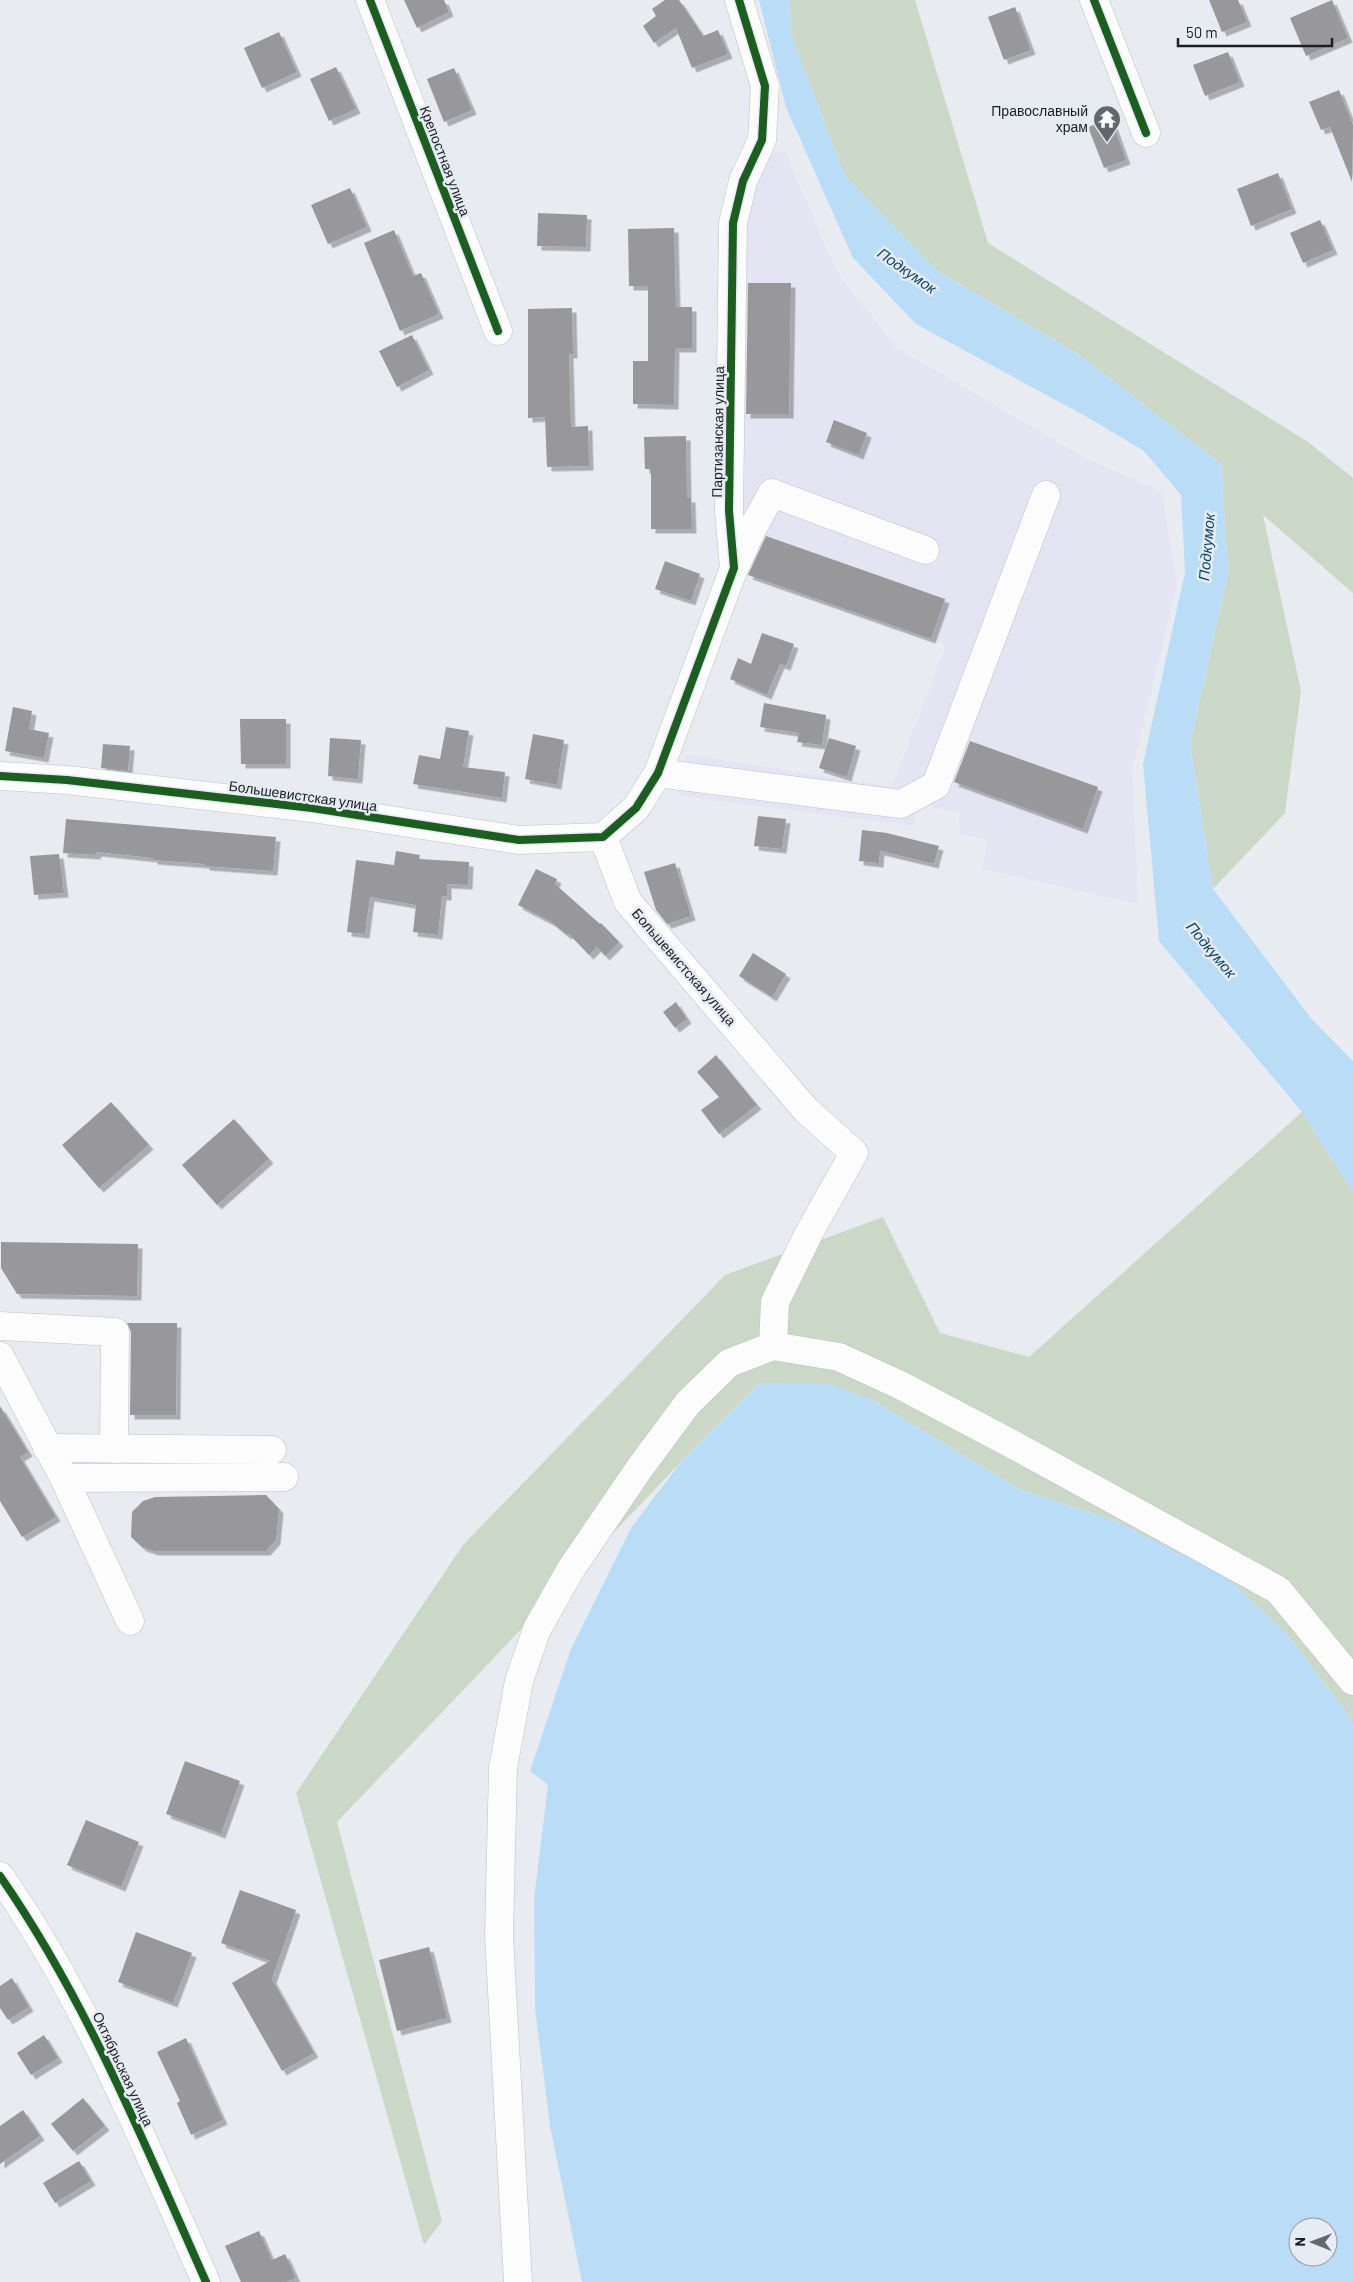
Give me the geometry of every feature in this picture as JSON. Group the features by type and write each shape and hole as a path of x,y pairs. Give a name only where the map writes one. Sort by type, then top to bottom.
{"street":[{"name":"Крепостная улица","path":"370,0 498,331"},
{"name":"Партизанская улица","path":"602,837 636,808 658,773 734,568 729,511 733,223 743,181 762,140 765,86 739,0"},
{"path":"1094,0 1146,133"},
{"path":"734,568 751,531 772,493 925,550"},
{"path":"658,773 901,804 936,785 1046,495"},
{"name":"Большевистская улица","path":"0,776 66,780 312,808 519,840 602,837 628,902 806,1110 854,1153 809,1233 775,1302 772,1346"},
{"path":"0,1326 115,1332 114,1449"},
{"path":"518,2282 499,1936 503,1768 518,1681 537,1629 571,1569 639,1469 688,1404 729,1363 772,1346 839,1357 900,1385 1012,1444 1278,1590 1353,1681"},
{"path":"0,1356 64,1478 130,1621"},
{"path":"47,1448 272,1450"},
{"path":"64,1478 284,1476"},
{"name":"Октябрьская улица","path":"0,1876 32,1923 96,2036 206,2282"}],"shaded area":[{"path":"785,152 837,273 897,348 1085,458 1162,492 1177,586 1132,769 1138,904 983,869 987,840 960,834 959,813 919,804 913,826 681,796 685,754 892,787 946,645 746,574 722,521 731,245 766,153"}],"green space":[{"path":"789,0 915,0 988,243 1308,442 1353,478 1353,593 1263,515 1301,691 1285,813 1213,889 1190,744 1228,573 1221,464 1078,354 936,270 845,176 791,35"},
{"path":"1302,1112 1353,1192 1353,1726 1350,1717 1287,1634 1116,1521 1021,1490 869,1398 760,1383 681,1462 337,1822 442,2221 424,2245 296,1793 463,1545 725,1275 883,1217 940,1333 1029,1357"}],"water":[{"name":"Подкумок","path":"759,0 789,0 791,35 845,176 936,270 1078,354 1221,464 1228,573 1190,744 1213,889 1311,1018 1353,1061 1353,1192 1302,1112 1159,941 1143,764 1185,572 1181,495 1144,451 1087,417 916,324 853,258 786,107"},
{"path":"760,1383 828,1384 869,1398 1021,1490 1116,1521 1229,1579 1287,1634 1350,1717 1353,1726 1353,2282 582,2282 550,2126 535,2009 534,1898 548,1785 530,1771 571,1649 631,1528 681,1462"}],"building":[{"path":"404,0 444,0 449,12 417,28"},
{"path":"665,0 679,0 703,36 718,30 728,54 692,68 676,28 654,43 643,26 656,16 652,9"},
{"path":"1209,0 1238,0 1247,22 1222,32"},
{"path":"1332,0 1348,38 1306,56 1290,18"},
{"path":"1015,7 1031,50 1004,60 988,17"},
{"path":"279,32 297,72 262,88 244,48"},
{"path":"1228,52 1240,82 1205,96 1193,65"},
{"path":"336,67 356,109 329,121 310,79"},
{"path":"454,68 472,110 444,122 427,79"},
{"path":"1339,90 1353,125 1352,182 1330,127 1321,130 1309,102"},
{"name":"Православный храм","path":"1111,118 1126,160 1104,168 1088,127"},
{"path":"1278,173 1292,209 1251,226 1237,189"},
{"path":"350,188 367,227 328,244 311,205"},
{"path":"538,213 587,215 586,247 537,246"},
{"path":"1320,220 1333,250 1303,263 1290,233"},
{"path":"674,228 676,307 692,307 692,348 675,348 674,405 633,404 633,361 648,361 648,286 629,286 628,229"},
{"path":"394,230 413,276 421,273 439,314 400,331 364,243"},
{"path":"748,283 791,283 789,414 746,414"},
{"path":"572,308 573,354 569,354 571,427 588,426 589,466 547,467 545,417 528,418 528,309"},
{"path":"412,335 429,370 397,387 379,351"},
{"path":"834,420 867,433 859,455 826,442"},
{"path":"686,436 687,498 691,498 692,529 651,529 651,469 645,469 644,437"},
{"path":"766,536 945,599 931,639 748,575"},
{"path":"665,561 700,574 691,601 655,589"},
{"path":"762,633 794,644 786,666 780,664 767,695 730,679 738,658 751,664"},
{"path":"764,703 826,715 822,745 797,742 799,733 760,727"},
{"path":"13,707 32,711 29,729 49,733 44,758 5,751"},
{"path":"240,719 286,719 286,764 241,764"},
{"path":"446,727 469,731 463,767 505,772 502,798 413,784 419,755 440,759"},
{"path":"533,734 564,740 557,785 525,779"},
{"path":"330,738 361,740 358,779 328,776"},
{"path":"829,738 856,746 847,777 819,768"},
{"path":"970,741 1098,787 1083,829 954,782"},
{"path":"103,744 130,746 128,771 101,768"},
{"path":"758,816 786,819 782,849 754,846"},
{"path":"66,819 276,837 273,871 205,866 205,864 153,860 153,858 97,852 96,855 63,853"},
{"path":"862,830 887,833 939,846 934,864 880,851 879,863 859,861"},
{"path":"396,851 420,855 419,859 469,862 468,885 447,884 447,896 442,896 438,935 413,932 416,905 370,897 365,934 347,932 356,860 394,865"},
{"path":"59,854 64,893 34,895 30,856"},
{"path":"675,863 691,916 667,924 656,910 644,872"},
{"path":"536,869 557,879 555,884 601,923 619,942 605,956 597,947 589,955 569,934 567,935 551,922 518,905"},
{"path":"753,953 786,974 772,997 739,976"},
{"path":"676,1002 687,1019 675,1028 663,1012"},
{"path":"716,1055 757,1105 719,1134 701,1110 719,1097 697,1072"},
{"path":"111,1102 149,1145 99,1188 62,1145"},
{"path":"234,1119 269,1159 217,1205 182,1165"},
{"path":"1,1242 138,1244 137,1296 17,1294 1,1268"},
{"path":"127,1323 177,1323 176,1415 130,1415 131,1332"},
{"path":"0,1406 28,1452 20,1457 56,1517 22,1537 0,1501"},
{"path":"266,1495 279,1509 276,1540 266,1551 154,1551 142,1547 131,1537 132,1512 143,1501 155,1497"},
{"path":"185,1761 240,1781 221,1834 166,1814"},
{"path":"86,1820 139,1842 121,1887 67,1865"},
{"path":"240,1890 296,1910 272,1979 314,2053 282,2071 232,1983 270,1961 221,1943"},
{"path":"136,1932 192,1953 173,2003 118,1982"},
{"path":"429,1947 447,2018 397,2031 379,1960"},
{"path":"12,1978 29,2007 8,2020 0,2008 0,1986"},
{"path":"44,2035 58,2058 31,2075 17,2053"},
{"path":"186,2038 223,2120 191,2135 177,2103 180,2101 157,2052"},
{"path":"83,2098 105,2126 73,2151 51,2124"},
{"path":"23,2110 40,2136 0,2164 0,2126"},
{"path":"79,2161 91,2181 55,2203 43,2183"},
{"path":"259,2231 272,2260 285,2254 296,2278 286,2282 241,2282 225,2246"}],"cycle path":[{"path":"370,0 498,331"},
{"path":"0,776 67,780 312,808 519,840 603,837 636,808 658,773 734,568 729,511 733,223 743,181 762,140 765,86 739,0"},
{"path":"1094,0 1146,133"},
{"path":"0,1876 31,1924 87,2023 137,2125 206,2282"}],"place":[{"name":"Православный храм","path":"1107,143"}]}
